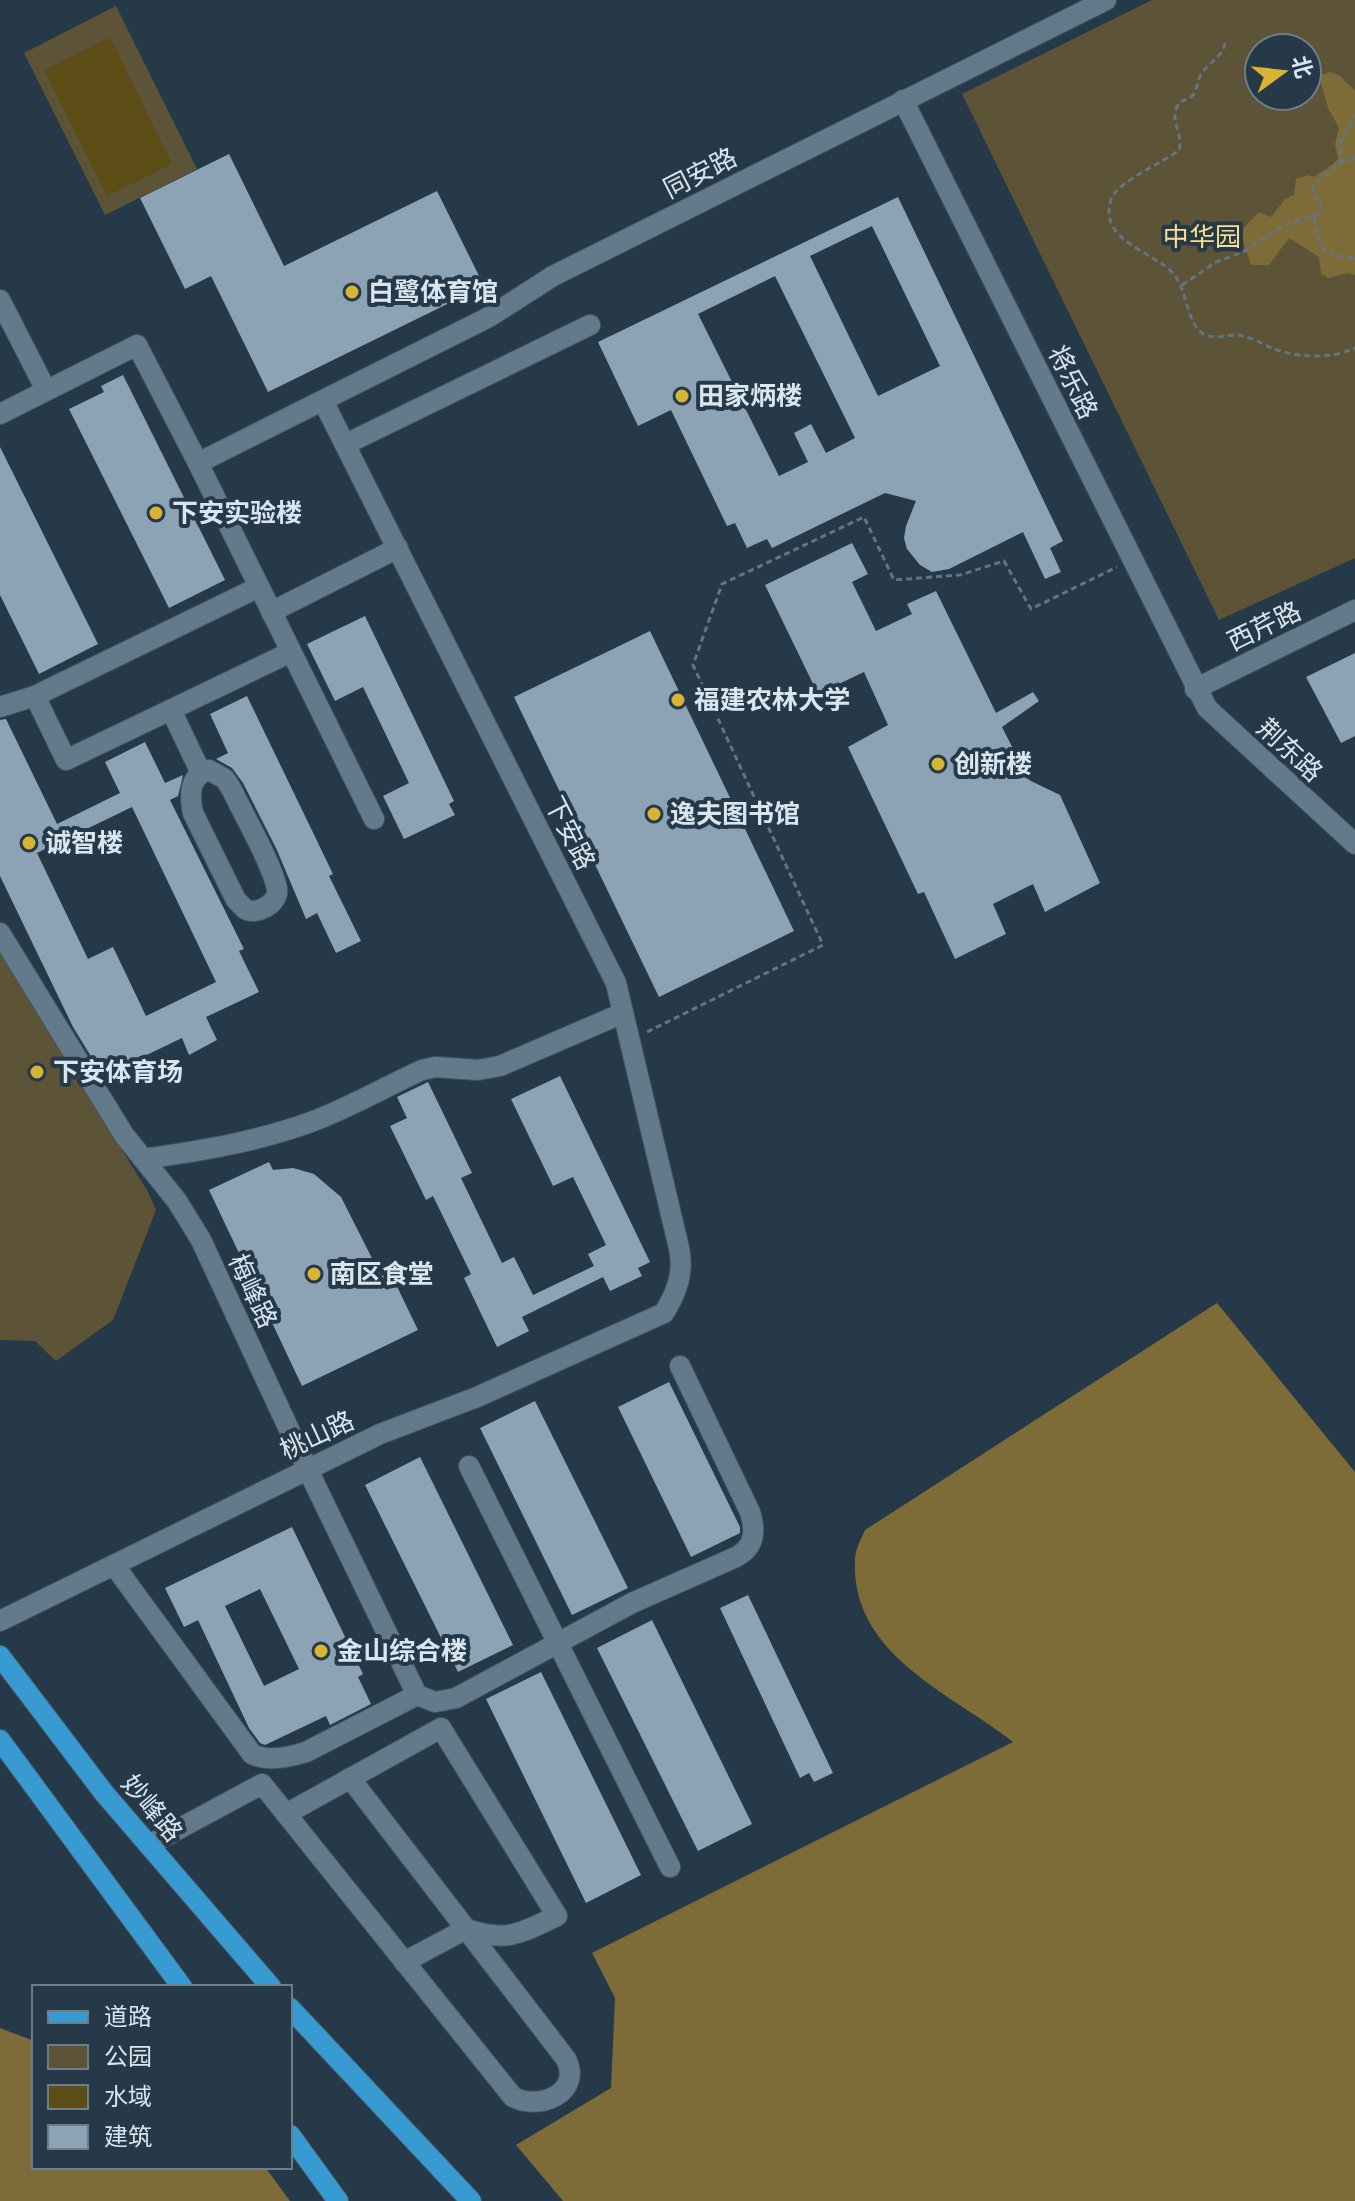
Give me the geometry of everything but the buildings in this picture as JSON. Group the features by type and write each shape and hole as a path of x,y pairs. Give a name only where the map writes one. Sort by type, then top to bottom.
{"main road":[{"name":"妙峰路","path":"0,1656 64,1743 269,1985"},
{"path":"0,1740 181,1985"},
{"path":"292,2010 471,2201"},
{"path":"292,2138 338,2201"}],"street":[{"name":"同安路","path":"198,463 489,317 553,276 1106,0"},
{"name":"将乐路","path":"903,100 1195,689"},
{"path":"0,300 46,390"},
{"path":"346,444 590,325"},
{"path":"0,414 137,345 374,819"},
{"name":"下安路","path":"323,401 616,983 682,1261 678,1284 664,1313"},
{"path":"271,612 398,548"},
{"path":"0,707 35,696 259,587"},
{"name":"西芹路","path":"1195,689 1355,610"},
{"path":"35,696 66,760 291,652"},
{"name":"荆东路","path":"1195,689 1207,708 1355,844"},
{"path":"171,710 201,773"},
{"path":"209,770 225,779 274,879 277,896 273,903 252,911 236,900 193,813 190,791 194,779 201,773 209,770"},
{"name":"梅峰路","path":"0,933 108,1110 177,1201 201,1240 417,1695"},
{"path":"143,1159 238,1144 300,1126 435,1067 478,1070 500,1066 623,1013"},
{"name":"桃山路","path":"0,1621 380,1434 477,1397 664,1313"},
{"path":"114,1565 252,1754 279,1758 306,1752 417,1695 435,1702 456,1698 645,1596 736,1557 752,1544 754,1527 750,1512 680,1366"},
{"path":"469,1466 670,1867"},
{"path":"286,1814 441,1728 557,1916 501,1937 490,1937 466,1929 404,1962"},
{"path":"149,1845 262,1784 513,2097 523,2103 547,2099 569,2085 571,2070 566,2059 350,1778"}],"path":[{"path":"1225,43 1219,56 1203,72 1192,96 1176,108 1176,123 1181,138 1179,150 1123,184 1112,196 1112,220 1123,239 1139,253 1168,268 1182,285 1195,325 1203,334 1220,338 1243,336 1279,351 1305,356 1338,354 1355,348"},
{"path":"1341,162 1341,141 1355,115"},
{"path":"1182,285 1216,262 1243,252 1285,225 1314,217 1321,209 1312,191 1313,186 1341,162 1355,158"},
{"path":"1314,217 1321,247 1335,255 1355,259"},
{"path":"629,1041 823,945 693,665 722,584 864,517 894,580 960,575 1004,561 1031,609 1132,559"}],"green space":[{"name":"中华园","path":"1152,0 1355,0 1355,558 1219,620 962,94"},
{"path":"116,6 197,169 105,215 24,53"},
{"name":"下安体育场","path":"0,952 148,1192 156,1210 113,1320 56,1361 35,1341 0,1340"}],"shaded area":[{"path":"1330,72 1340,76 1355,91 1355,275 1347,273 1329,278 1321,274 1319,257 1289,238 1269,265 1251,265 1240,232 1259,212 1271,217 1285,199 1294,195 1296,179 1308,175 1314,177 1338,159 1335,144 1339,128 1328,108 1323,75"},
{"path":"1217,1303 1355,1472 1355,2201 563,2201 516,2145 611,2088 615,1998 592,1953 1013,1742 934,1688 886,1646 869,1621 858,1592 855,1559 865,1530"},
{"path":"0,2028 32,2040 32,2169 266,2169 290,2201 0,2201"}],"water":[{"path":"110,37 172,164 107,196 44,70"}],"place":[{"name":"白鹭体育馆","path":"352,292"},
{"name":"田家炳楼","path":"682,396"},
{"name":"下安实验楼","path":"156,513"},
{"name":"福建农林大学","path":"678,700"},
{"name":"创新楼","path":"938,764"},
{"name":"逸夫图书馆","path":"654,814"},
{"name":"诚智楼","path":"29,843"},
{"name":"下安体育场","path":"37,1072"},
{"name":"南区食堂","path":"314,1274"},
{"name":"金山综合楼","path":"321,1651"}]}
